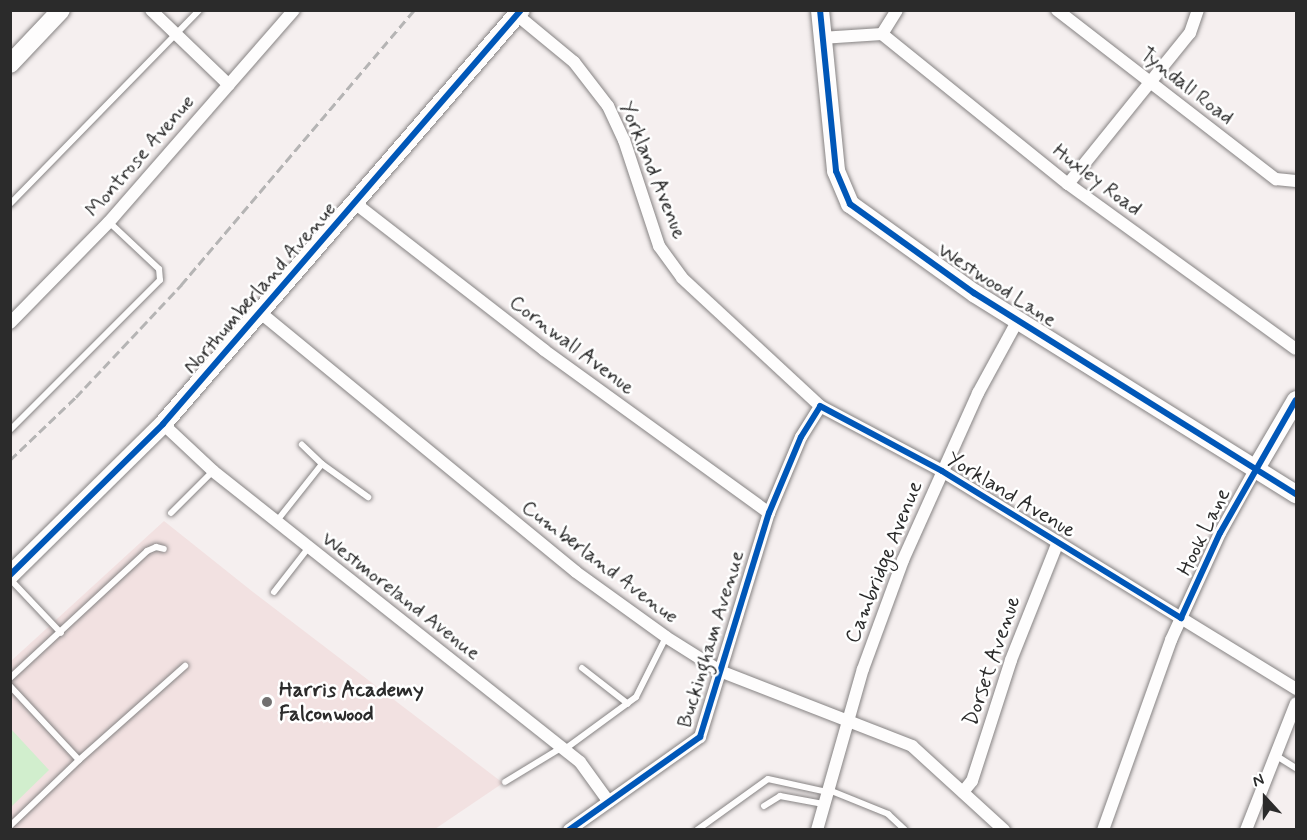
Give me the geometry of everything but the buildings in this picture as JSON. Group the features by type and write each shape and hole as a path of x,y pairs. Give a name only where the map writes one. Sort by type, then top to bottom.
{"street":[{"path":"10,64 62,10"},
{"path":"151,10 229,85"},
{"name":"Montrose Avenue","path":"10,323 109,222 294,10"},
{"name":"Westwood Lane","path":"820,10 836,171 850,204 1018,320 1296,494"},
{"path":"821,38 882,34 897,10"},
{"name":"Tyndall Road","path":"1057,10 1276,179 1296,181"},
{"path":"1068,184 1190,33 1198,10"},
{"name":"Northumberland Avenue","path":"10,577 163,424 262,314 519,13"},
{"name":"Yorkland Avenue","path":"519,13 574,62 608,106 624,140 659,246 682,278 820,406 942,471 1296,688"},
{"name":"Huxley Road","path":"882,34 1068,184 1296,349"},
{"name":"Cornwall Avenue","path":"356,204 544,350 769,513"},
{"name":"Cumberland Avenue","path":"262,314 576,572 666,637 720,671 912,746 1004,830"},
{"name":"Cambridge Avenue","path":"818,830 847,721 880,619 942,471 978,393 1018,320"},
{"name":"Hook Lane","path":"1103,830 1143,711 1181,618 1220,533 1296,400"},
{"name":"Buckingham Avenue","path":"569,830 696,742 769,513 801,437 820,406"},
{"name":"Westmoreland Avenue","path":"163,424 213,471 563,749 586,769 609,802"},
{"name":"Dorset Avenue","path":"963,792 972,781 1011,660 1058,542"},
{"path":"1246,830 1296,703"}],"lane":[{"path":"10,204 199,10"},
{"path":"10,430 160,280 159,268 109,222"},
{"path":"302,445 322,464 368,497"},
{"path":"276,522 322,464"},
{"path":"171,513 213,471"},
{"path":"274,592 309,547"},
{"path":"10,678 147,551 164,549"},
{"path":"10,577 61,633"},
{"path":"506,783 563,749 636,697 666,637"},
{"path":"10,826 79,760 185,666"},
{"path":"582,668 628,704"},
{"path":"10,687 79,760"},
{"path":"1275,755 1296,768"},
{"path":"697,830 768,779 888,814 905,830"},
{"path":"764,806 780,796 826,795"}],"shaded area":[{"name":"Harris Academy Falconwood","path":"164,521 503,783 435,829 11,830 11,661"}],"green space":[{"path":"11,729 49,770 11,807"}],"railway":[{"path":"10,460 76,397 181,285 414,10"}],"cycle path":[{"path":"10,575 163,424 521,10"},
{"path":"820,10 836,171 850,204 974,293 1296,494"},
{"path":"569,830 700,737 769,513 801,437 820,406 942,471 1181,618 1220,533 1296,400"}],"place":[{"name":"Harris Academy Falconwood","path":"267,702"}]}
